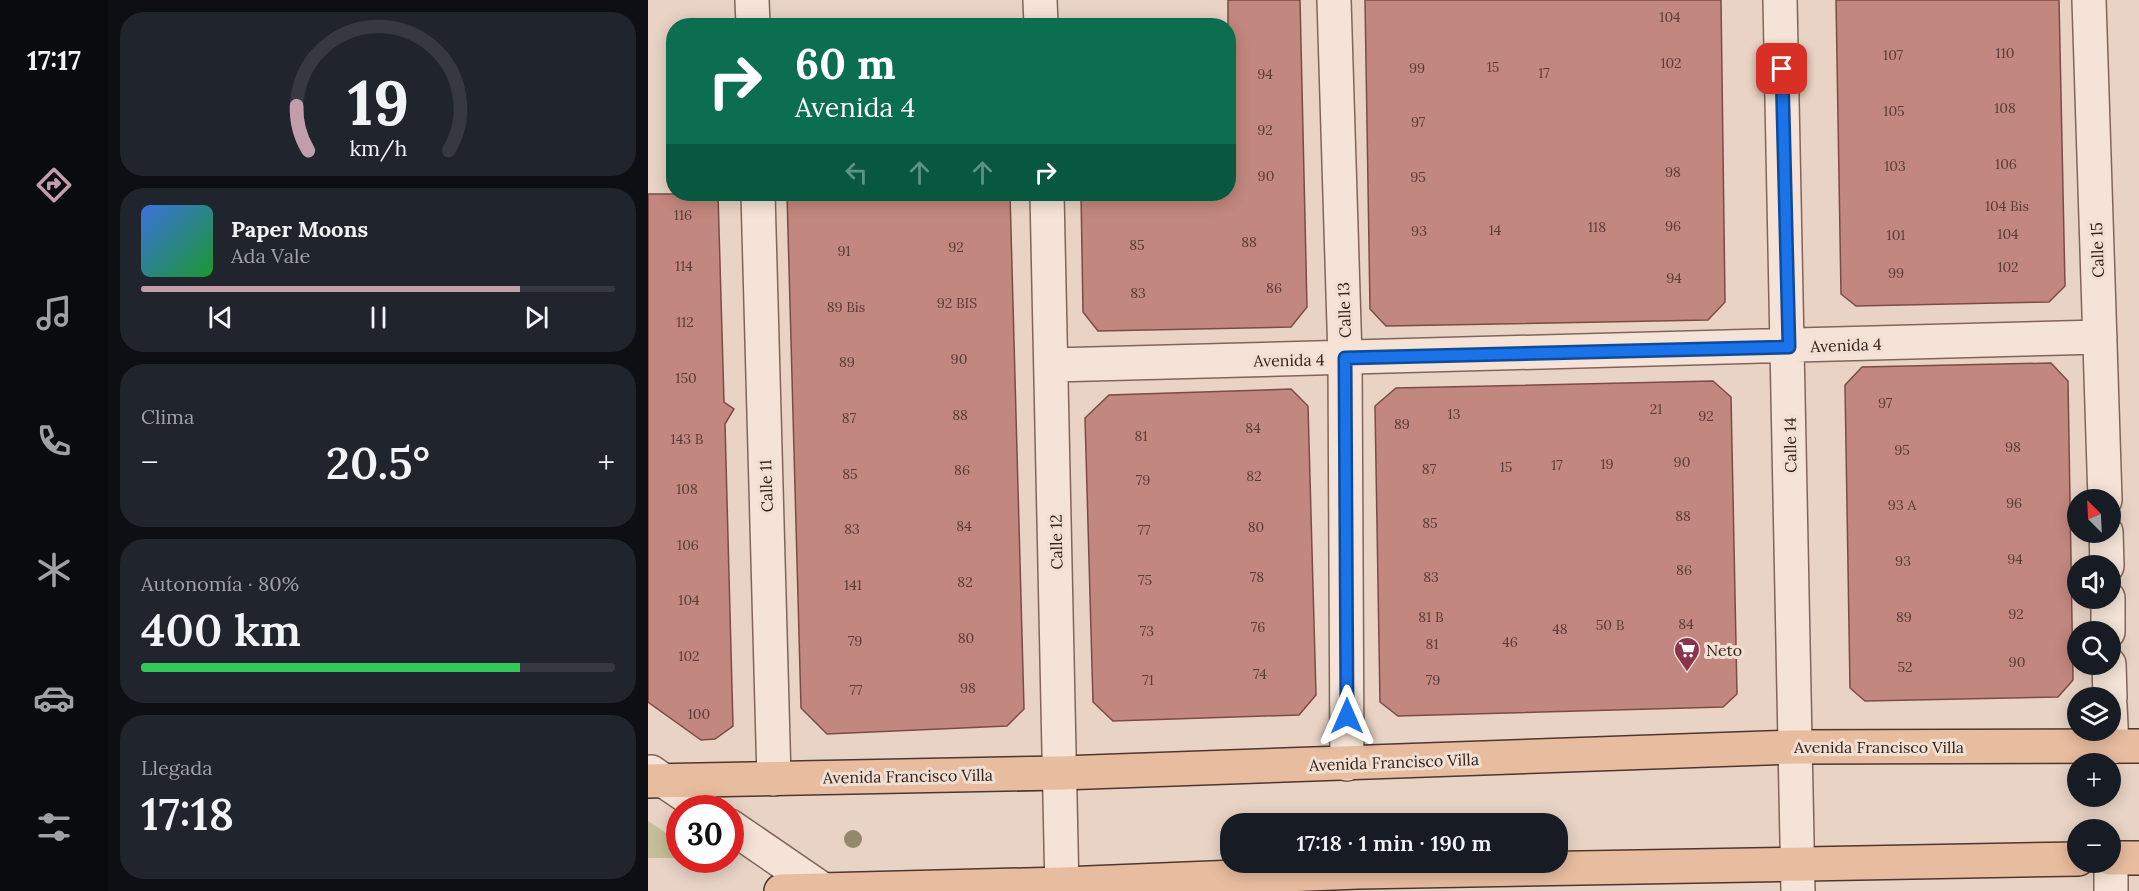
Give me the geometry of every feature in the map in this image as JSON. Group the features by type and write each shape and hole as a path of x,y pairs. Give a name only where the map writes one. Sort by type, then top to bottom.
{"main road":[{"name":"Avenida Francisco Villa","path":"653,777 774,778 1061,774 1795,747 2125,746"},
{"path":"2121,858 2139,858"},
{"path":"781,891 1797,878 2067,860"}],"street":[{"path":"752,0 753,18"},
{"path":"1040,0 1041,18"},
{"name":"Calle 13","path":"1334,0 1345,358 1347,764"},
{"name":"Calle 14","path":"1780,0 1789,347 1797,878"},
{"name":"Calle 15","path":"2090,0 2105,489"},
{"name":"Calle 11","path":"758,201 774,778"},
{"name":"Calle 12","path":"1047,201 1053,365 1063,888"},
{"name":"Avenida 4","path":"1053,365 2100,337"},
{"path":"653,777 683,795"},
{"path":"744,836 824,890"},
{"path":"2111,873 2111,891"}],"shaded area":[{"path":"648,821 666,833 666,858 648,858"}],"building":[{"path":"1228,0 1300,0 1307,307 1291,327 1098,331 1083,312 1081,201 1236,201 1236,18 1228,18"},
{"path":"1365,0 1721,0 1725,302 1708,320 1386,326 1370,309"},
{"path":"1836,0 2059,0 2065,286 2049,302 1856,306 1841,294"},
{"path":"648,194 666,194 666,201 718,201 724,402 734,409 725,424 733,726 715,739 701,740 648,702"},
{"path":"787,201 1010,201 1024,709 1007,726 827,734 801,708"},
{"path":"2051,363 2068,381 2070,489 2067,489 2067,543 2071,543 2071,555 2067,555 2067,609 2072,609 2072,621 2067,621 2067,675 2073,675 2073,680 2058,697 1865,701 1850,688 1845,385 1862,367"},
{"path":"1713,381 1731,397 1737,694 1723,707 1398,716 1380,702 1375,406 1396,388"},
{"path":"1291,389 1308,406 1316,695 1299,715 1113,721 1093,702 1085,418 1109,395"}],"place":[{"name":"Neto","path":"1687,673"}],"route":[{"path":"1347,716 1345,358 1789,347 1782,69"}]}
